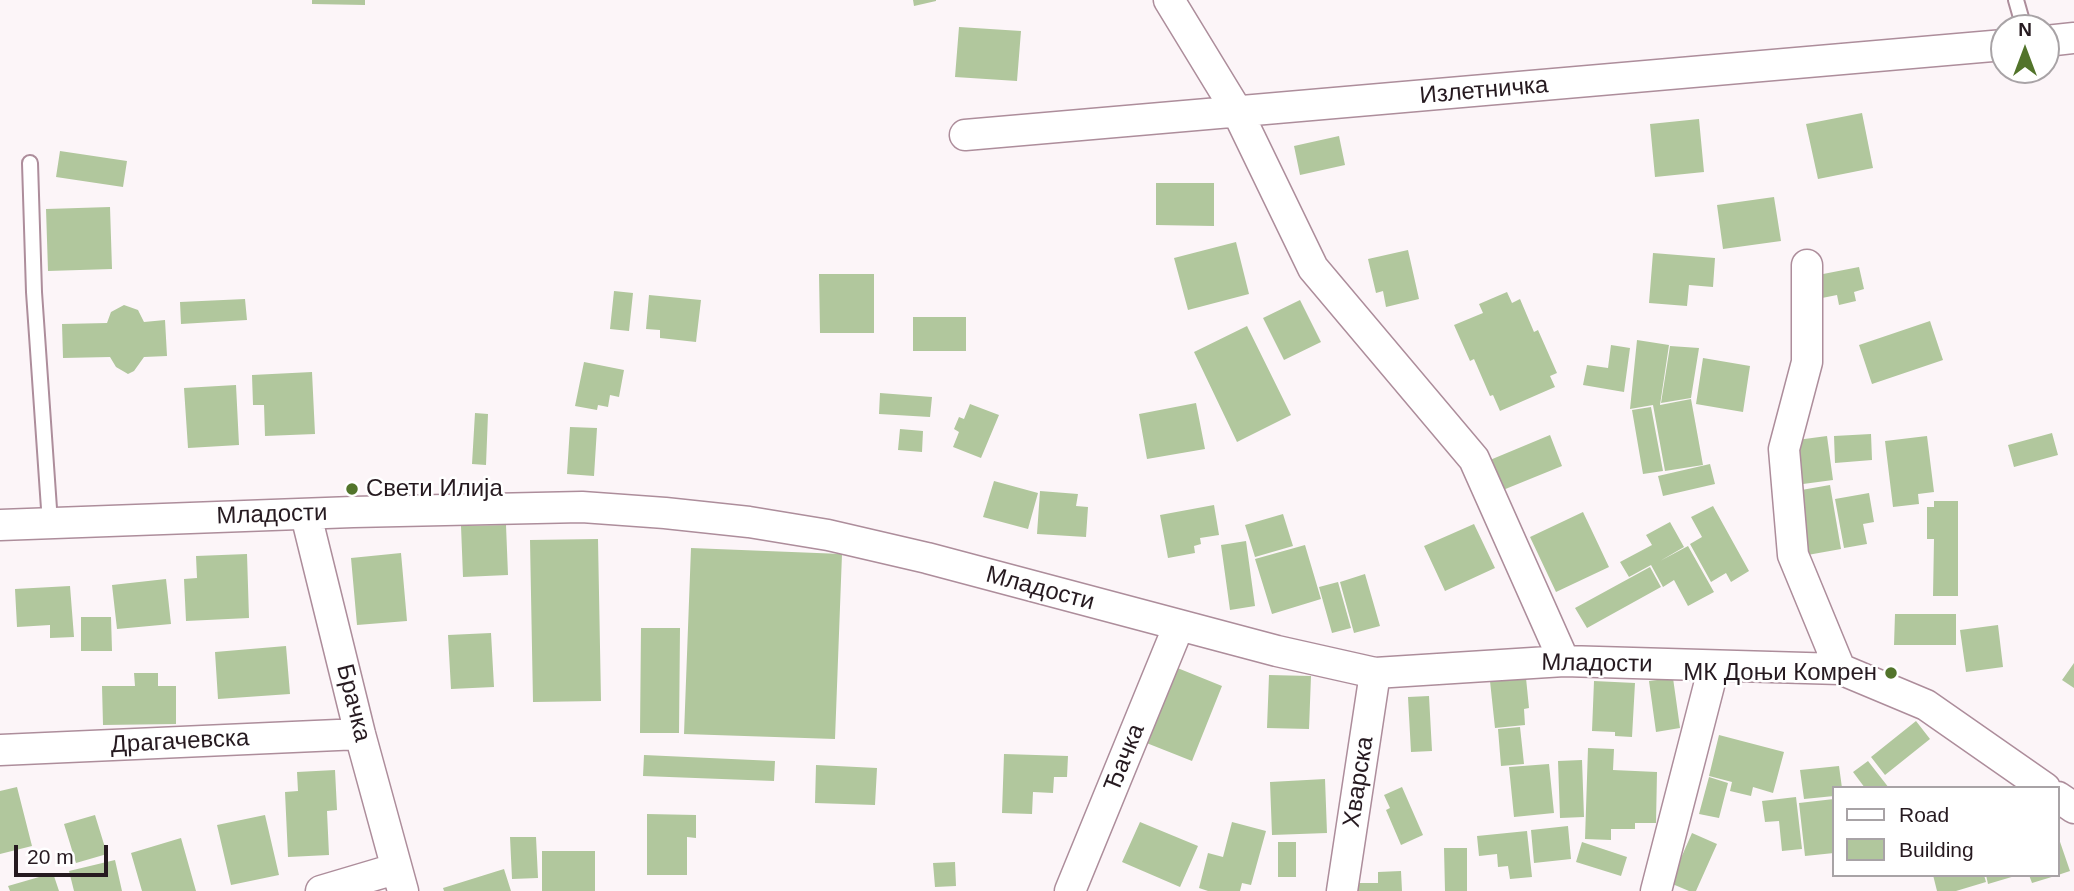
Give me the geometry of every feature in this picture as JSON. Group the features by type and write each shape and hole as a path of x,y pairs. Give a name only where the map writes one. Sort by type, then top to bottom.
{"street":[{"path":"1169,0 1238,113 1313,268 1474,459 1564,660"},
{"name":"Излетничка","path":"965,135 1990,46"},
{"path":"1807,265 1807,362 1784,449 1785,463 1793,555 1840,669"},
{"name":"Младости","path":"0,525 582,507 749,522 828,535 927,558 1277,651 1375,673 1564,660 1840,669 1926,705 2042,786"},
{"name":"Брачка","path":"306,515 399,880"},
{"name":"Ђачка","path":"1070,891 1179,625"},
{"path":"1656,891 1714,666"},
{"name":"Хварска","path":"1342,891 1375,673"},
{"name":"Драгачевска","path":"0,750 360,734"},
{"path":"321,891 399,880"}],"lane":[{"path":"30,163 34,292 50,523"}],"building":[{"path":"312,0 365,0 365,5 312,4"},
{"path":"913,0 936,0 936,1 914,6"},
{"path":"959,27 1021,31 1017,81 955,77"},
{"path":"1862,113 1873,168 1818,179 1806,124"},
{"path":"1699,119 1704,172 1655,177 1650,124"},
{"path":"1339,136 1345,165 1300,175 1294,146"},
{"path":"60,151 127,161 123,187 56,177"},
{"path":"1156,183 1214,183 1214,226 1156,225"},
{"path":"1774,197 1781,241 1723,249 1717,205"},
{"path":"110,207 112,269 48,271 46,209"},
{"path":"1236,242 1249,294 1188,310 1174,258"},
{"path":"1408,250 1419,299 1386,307 1383,291 1376,293 1368,259"},
{"path":"1653,253 1715,258 1713,287 1689,285 1687,306 1649,303"},
{"path":"1859,267 1864,289 1854,292 1856,301 1839,305 1837,295 1822,298 1818,275"},
{"path":"819,274 874,274 874,333 820,333"},
{"path":"614,291 633,293 629,331 610,329"},
{"path":"1507,292 1512,303 1520,299 1534,332 1538,330 1557,373 1550,376 1555,387 1500,411 1493,395 1490,396 1474,359 1470,361 1454,325 1483,313 1479,304"},
{"path":"649,295 701,300 696,342 660,338 660,330 646,329"},
{"path":"245,299 247,320 181,324 180,302"},
{"path":"1300,300 1321,342 1284,360 1263,318"},
{"path":"124,305 138,310 144,322 165,320 167,356 144,357 134,371 128,374 116,367 110,357 63,358 62,324 107,323 111,312"},
{"path":"913,317 966,317 966,351 913,351"},
{"path":"1930,321 1943,360 1872,384 1859,345"},
{"path":"1247,326 1291,415 1237,442 1194,352"},
{"path":"1637,340 1669,345 1660,405 1691,399 1703,465 1665,471 1653,405 1630,409"},
{"path":"1611,345 1630,348 1624,392 1583,385 1587,365 1608,368"},
{"path":"1670,346 1699,348 1691,398 1661,403"},
{"path":"1703,358 1750,366 1743,412 1696,404"},
{"path":"584,362 624,370 619,397 610,395 608,407 598,405 597,410 575,406"},
{"path":"312,372 315,434 265,436 264,405 253,405 252,375"},
{"path":"236,385 239,445 188,448 184,388"},
{"path":"880,393 932,397 930,417 879,414"},
{"path":"1196,403 1205,449 1147,459 1139,414"},
{"path":"970,404 999,415 981,458 953,447 959,432 954,429 959,417 964,419"},
{"path":"1651,407 1663,471 1643,474 1632,410"},
{"path":"475,413 488,414 486,465 472,464"},
{"path":"570,427 597,428 594,476 567,474"},
{"path":"900,429 923,431 922,452 898,450"},
{"path":"2052,433 2058,455 2014,467 2008,445"},
{"path":"1871,434 1872,460 1835,463 1834,436"},
{"path":"1550,435 1562,466 1503,490 1490,460"},
{"path":"1827,436 1833,480 1803,484 1797,440"},
{"path":"1927,436 1934,492 1918,494 1919,504 1893,507 1885,441"},
{"path":"1710,464 1715,484 1663,496 1658,476"},
{"path":"994,481 1038,493 1028,529 983,517"},
{"path":"1830,485 1841,549 1802,556 1790,492"},
{"path":"1040,491 1078,494 1076,506 1088,507 1086,537 1037,534"},
{"path":"1869,493 1874,522 1863,524 1867,544 1844,548 1835,499"},
{"path":"1934,501 1958,501 1958,596 1933,596 1934,539 1927,539 1927,507 1934,507"},
{"path":"1214,505 1219,535 1200,538 1201,544 1194,546 1195,553 1168,558 1160,515"},
{"path":"1713,506 1749,571 1731,582 1726,573 1711,582 1690,544 1702,537 1691,517"},
{"path":"1583,512 1609,567 1556,592 1530,537"},
{"path":"1283,514 1293,546 1255,557 1245,525"},
{"path":"1670,522 1684,547 1660,561 1688,546 1714,592 1688,606 1674,580 1663,587 1651,565 1629,577 1620,562 1652,545 1646,535"},
{"path":"1474,524 1495,568 1445,591 1424,546"},
{"path":"506,525 508,575 463,577 461,526"},
{"path":"598,539 601,701 533,702 530,540"},
{"path":"1246,541 1255,606 1230,610 1221,545"},
{"path":"1305,545 1321,599 1272,614 1255,559"},
{"path":"691,548 842,554 835,739 684,734"},
{"path":"401,553 407,621 357,625 351,558"},
{"path":"247,554 249,618 186,621 184,579 197,578 196,556"},
{"path":"1650,567 1661,587 1587,628 1575,608"},
{"path":"1365,574 1380,626 1354,633 1340,582"},
{"path":"166,579 171,624 117,629 112,585"},
{"path":"1338,582 1351,628 1332,633 1319,587"},
{"path":"70,586 74,637 50,638 50,625 17,627 15,589"},
{"path":"1895,614 1956,614 1956,645 1894,645"},
{"path":"81,617 111,617 112,651 81,651"},
{"path":"1998,625 2003,667 1966,672 1960,630"},
{"path":"641,628 680,628 679,733 640,733"},
{"path":"491,633 494,687 451,689 448,635"},
{"path":"286,646 290,694 218,699 215,652"},
{"path":"2074,663 2074,688 2062,680"},
{"path":"1175,667 1222,686 1192,761 1144,742"},
{"path":"134,673 158,673 158,686 176,686 176,724 103,725 102,686 135,686"},
{"path":"1269,675 1311,676 1309,729 1267,728"},
{"path":"1526,678 1529,708 1524,709 1525,725 1495,728 1490,681"},
{"path":"1673,678 1680,728 1656,732 1649,681"},
{"path":"1594,681 1635,683 1632,737 1615,736 1615,732 1592,731"},
{"path":"1429,696 1432,751 1411,752 1408,697"},
{"path":"1916,721 1930,739 1885,775 1871,757"},
{"path":"1520,727 1524,764 1501,766 1498,729"},
{"path":"1719,735 1784,752 1773,793 1753,787 1751,796 1730,791 1732,782 1709,776"},
{"path":"1588,748 1614,749 1613,770 1657,772 1656,823 1635,823 1635,829 1611,829 1611,840 1585,839"},
{"path":"1004,754 1068,756 1067,777 1054,777 1053,793 1033,792 1032,814 1002,813"},
{"path":"644,755 775,761 774,781 643,776"},
{"path":"1582,760 1584,817 1560,818 1558,761"},
{"path":"1868,761 1887,786 1864,786 1853,772"},
{"path":"1549,764 1554,813 1514,817 1509,767"},
{"path":"816,765 877,768 875,805 815,803"},
{"path":"1839,766 1842,786 1832,786 1832,796 1804,799 1800,770"},
{"path":"335,770 337,810 327,811 329,855 288,857 285,792 298,791 297,772"},
{"path":"1709,777 1728,783 1719,818 1699,814"},
{"path":"1325,779 1327,833 1272,835 1270,782"},
{"path":"17,787 32,846 0,854 0,791"},
{"path":"1402,787 1423,835 1401,845 1386,810 1390,808 1384,795"},
{"path":"1796,797 1802,849 1782,851 1779,821 1765,822 1762,801"},
{"path":"1832,799 1832,853 1805,856 1799,803"},
{"path":"647,814 696,815 696,838 687,837 687,875 647,875"},
{"path":"95,815 107,854 76,863 64,824"},
{"path":"265,815 279,875 231,885 217,825"},
{"path":"1140,822 1198,846 1180,887 1122,862"},
{"path":"1232,822 1266,831 1251,885 1242,883 1240,891 1208,891 1199,888 1208,853 1223,857"},
{"path":"1568,826 1571,859 1534,863 1531,830"},
{"path":"1527,831 1532,877 1510,879 1508,866 1498,867 1497,854 1479,856 1477,836"},
{"path":"1692,833 1717,844 1696,891 1670,883"},
{"path":"510,837 536,837 538,878 512,879"},
{"path":"181,838 196,891 142,891 131,853"},
{"path":"1278,842 1296,842 1296,877 1278,877"},
{"path":"1582,842 1627,857 1621,876 1576,862"},
{"path":"2060,842 2070,871 2060,874"},
{"path":"1444,848 1467,848 1467,891 1445,891"},
{"path":"542,851 595,851 595,891 542,891"},
{"path":"115,860 122,891 74,891 69,871"},
{"path":"955,862 956,886 935,887 933,863"},
{"path":"504,869 511,891 444,891 443,888"},
{"path":"1401,871 1402,891 1358,891 1358,883 1378,883 1378,872"},
{"path":"53,873 59,891 10,891 8,886"},
{"path":"1934,877 1985,877 1986,882 1956,891 1937,891"},
{"path":"1986,877 2012,877 1988,884"},
{"path":"2030,877 2052,877 2032,883"}],"place":[{"name":"Свети Илија","path":"352,489"},
{"name":"МК Доњи Комрен","path":"1891,673"}]}
